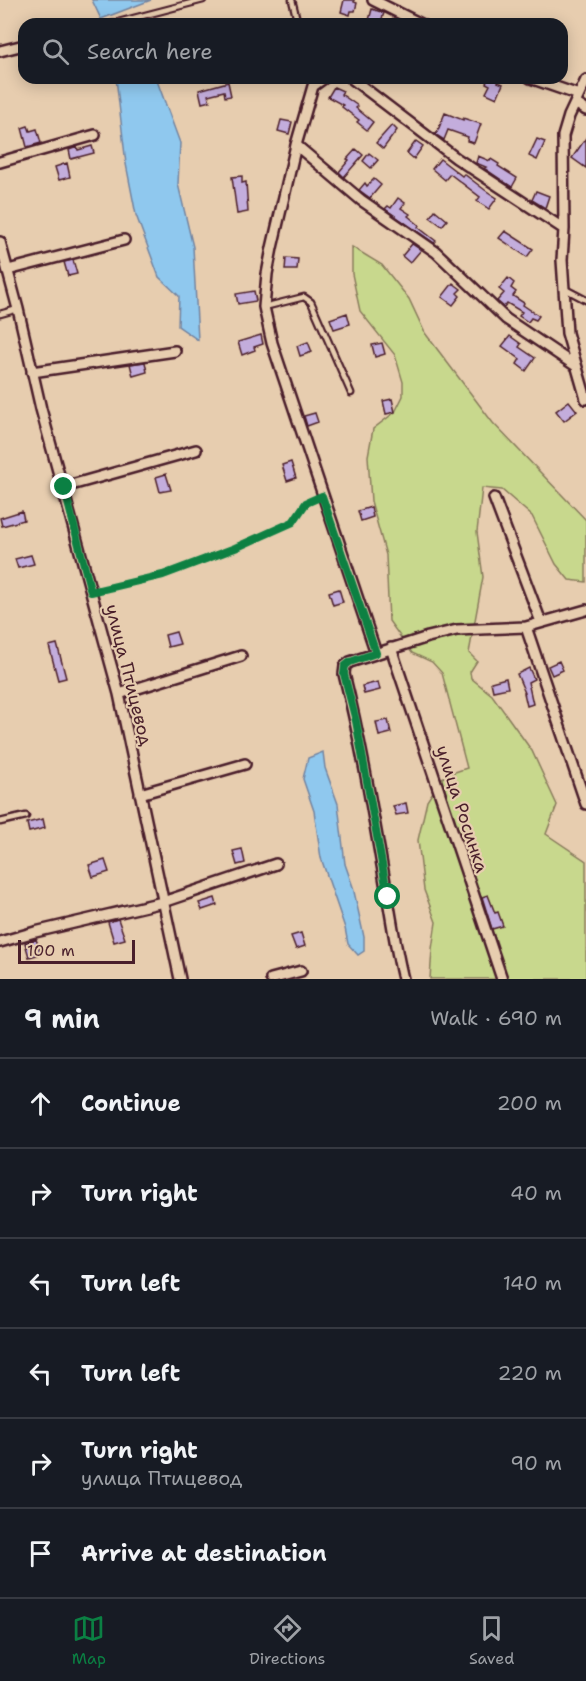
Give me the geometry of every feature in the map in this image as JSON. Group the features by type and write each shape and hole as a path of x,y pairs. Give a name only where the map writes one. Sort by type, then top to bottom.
{"street":[{"path":"373,0 409,18"},
{"path":"0,51 18,46"},
{"path":"586,81 569,116 563,136 563,288 567,333 586,399"},
{"path":"311,84 272,248 264,307 272,343 376,653"},
{"path":"359,84 456,158 564,229"},
{"path":"543,84 577,99 586,110"},
{"path":"0,162 95,135"},
{"path":"296,145 361,200 436,252 506,319 576,366"},
{"path":"8,270 124,240"},
{"name":"улица Птицевод","path":"0,242 32,372 119,694 180,979"},
{"path":"32,372 175,351"},
{"path":"64,487 196,450"},
{"path":"494,498 541,622"},
{"path":"403,979 396,951 356,721 344,674 345,666 350,662 391,648 457,630 526,627 586,610"},
{"path":"526,627 586,804"},
{"name":"улица Росинка","path":"391,648 502,979"},
{"path":"119,694 241,657"},
{"path":"140,794 245,764"},
{"path":"0,942 163,903 276,864"},
{"path":"271,979 301,971"}],"lane":[{"path":"134,18 203,0"},
{"path":"292,0 296,18"},
{"path":"563,288 586,300"},
{"path":"264,307 304,297 311,302 351,393"},
{"path":"0,314 18,309"},
{"path":"0,822 26,816"}],"path":[{"path":"91,592 163,575 235,548 293,522 306,503 322,496"}],"green space":[{"path":"352,247 382,265 409,299 425,333 493,423 586,520 586,582 569,580 556,564 532,516 502,490 482,488 477,532 483,577 469,653 477,661 470,672 471,678 492,695 532,751 557,805 546,834 586,861 586,979 430,979 436,922 424,890 418,840 427,801 442,778 467,768 442,673 432,662 412,653 389,621 386,555 371,501 368,456 373,429 395,412 403,396 403,382 395,355 360,311 352,274"}],"water":[{"path":"92,0 151,0 104,18 101,18"},
{"path":"117,84 158,84 180,143 178,184 193,247 198,340 178,326 179,296 159,277 136,215 126,164"},
{"path":"323,752 325,768 338,804 345,864 353,887 364,937 364,951 358,955 348,944 345,928 321,858 314,811 303,779 308,758"}],"building":[{"path":"344,0 354,0 357,3 355,11 351,11 350,15 341,12"},
{"path":"372,9 384,13 382,18 370,18"},
{"path":"228,84 231,96 225,97 224,91 208,95 210,101 202,103 199,90"},
{"path":"488,84 503,84 497,98 486,93 490,85"},
{"path":"334,87 343,91 341,94 358,106 356,108 373,122 367,130 357,122 359,120 342,107 343,105 328,97"},
{"path":"445,113 481,124 474,143 467,141 468,137 448,130 444,140 436,135"},
{"path":"281,120 292,122 289,134 278,131"},
{"path":"392,125 397,130 383,149 376,143"},
{"path":"28,126 30,131 37,129 41,143 27,147 22,128"},
{"path":"586,138 586,168 572,158"},
{"path":"537,139 545,142 537,160 529,156"},
{"path":"416,141 423,146 414,159 407,153"},
{"path":"92,146 94,153 71,159 69,150"},
{"path":"356,149 363,155 344,177 339,172"},
{"path":"369,153 378,160 371,168 363,161"},
{"path":"478,156 490,161 491,159 517,178 512,187 484,168 486,167 476,163"},
{"path":"440,159 497,198 489,209 477,201 480,197 450,174 445,180 432,169"},
{"path":"67,163 70,177 59,180 55,167"},
{"path":"242,176 242,183 246,182 248,212 237,214 232,177"},
{"path":"374,179 381,185 370,198 359,190 365,183 367,186"},
{"path":"536,191 549,196 545,208 532,200"},
{"path":"398,198 405,203 401,208 410,214 408,216 419,225 418,227 436,241 434,243 385,209 388,206 391,208"},
{"path":"435,210 447,220 442,226 430,217"},
{"path":"505,231 533,249 527,257 499,238"},
{"path":"412,244 421,250 410,263 402,256"},
{"path":"286,258 298,259 297,270 285,270"},
{"path":"73,260 77,274 68,276 64,262"},
{"path":"508,278 514,283 511,288 516,292 513,296 539,316 536,320 531,318 528,322 519,316 522,312 507,303 504,307 497,301 504,293 499,289"},
{"path":"453,283 461,289 457,293 460,296 453,305 442,297"},
{"path":"254,291 256,301 238,304 236,294"},
{"path":"347,313 350,324 334,329 330,319"},
{"path":"261,335 263,344 242,355 238,342"},
{"path":"510,336 521,344 519,347 535,358 526,371 517,364 520,359 502,346"},
{"path":"308,342 312,352 300,356 297,346"},
{"path":"382,343 385,354 375,357 372,345"},
{"path":"145,362 147,372 133,376 130,364"},
{"path":"392,399 395,412 386,414 383,401"},
{"path":"569,401 577,411 564,421 556,411"},
{"path":"315,413 318,422 307,426 304,416"},
{"path":"291,462 296,478 287,481 282,465"},
{"path":"166,474 171,490 160,492 156,477"},
{"path":"371,507 373,517 361,521 358,511"},
{"path":"22,511 24,520 2,526 0,518"},
{"path":"31,555 34,564 18,568 15,559"},
{"path":"339,589 343,602 333,605 329,592"},
{"path":"176,632 180,644 168,647 165,635"},
{"path":"57,644 66,678 58,680 49,646"},
{"path":"559,661 563,670 552,675 548,666"},
{"path":"529,668 534,679 528,682 533,704 527,706 525,693 517,674"},
{"path":"506,678 508,688 493,691 491,682"},
{"path":"378,682 380,690 364,694 362,686"},
{"path":"388,720 391,733 379,736 376,722"},
{"path":"406,803 408,813 396,815 393,806"},
{"path":"43,819 45,828 29,832 27,823"},
{"path":"242,849 245,863 237,865 233,851"},
{"path":"105,860 109,872 93,877 89,865"},
{"path":"488,895 503,926 492,929 482,897"},
{"path":"215,898 217,905 202,910 199,903"},
{"path":"118,919 125,939 114,942 108,922"},
{"path":"301,933 305,946 296,949 291,936"},
{"path":"36,939 41,954 29,957 25,943"}],"route":[{"path":"64,487 91,592 163,575 235,548 293,522 306,503 322,496 376,653 350,662 345,666 344,674 356,721 388,897"}]}
